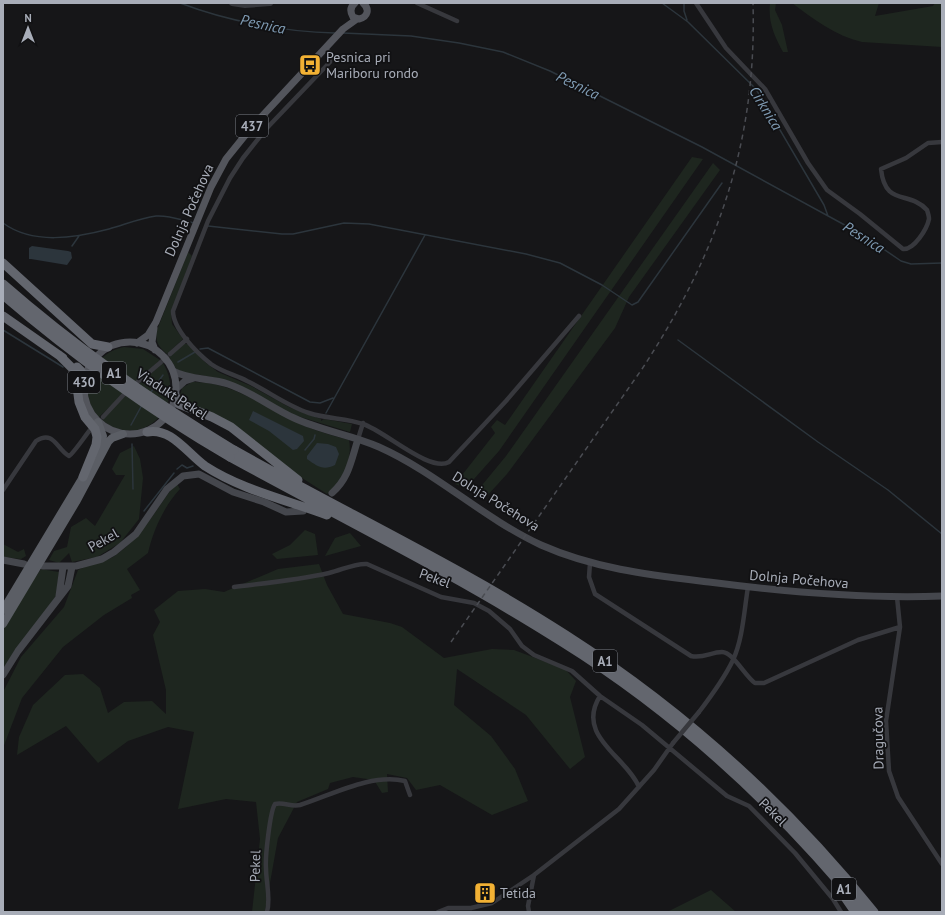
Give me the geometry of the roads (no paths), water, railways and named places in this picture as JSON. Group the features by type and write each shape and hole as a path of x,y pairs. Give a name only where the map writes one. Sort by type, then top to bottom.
{"highway":[{"path":"3,263 92,344 108,347"},
{"name":"Viadukt Pekel","path":"3,284 94,358 232,454"},
{"name":"Viadukt Pekel","path":"3,295 77,356 124,390 174,423 232,454"},
{"path":"3,316 79,368 84,382"},
{"path":"59,355 75,371 79,402 85,417 95,429 97,436 95,450 83,477"},
{"path":"176,392 179,404 212,416 232,427 301,482 330,497"},
{"name":"430","path":"3,610 101,445 103,436 100,419"},
{"path":"147,432 157,430 166,433 206,466 233,480 261,492 327,515 347,526 358,527"},
{"name":"430","path":"3,624 72,508 108,442 112,438 123,434"},
{"name":"A1","path":"232,454 330,497 499,594 605,661 685,720 754,782 809,836 850,881 874,912"},
{"name":"A1","path":"232,454 358,527 450,576 549,634 634,692 679,726 776,814 825,866 864,912"},
{"path":"825,866 828,876 855,912"},
{"path":"850,881 858,886 880,912"}],"main road":[{"name":"437","path":"353,9 365,17 367,5"},
{"name":"Dolnja Počehova","path":"155,350 152,336 156,322 211,187 238,144 343,29 353,9"},
{"name":"Dolnja Počehova","path":"137,343 148,335 156,322"},
{"name":"430","path":"147,432 123,434 109,430 87,406 84,392 84,382 89,366 94,359 108,347 126,342 137,343 155,350 164,358 173,372 176,392"},
{"name":"Dolnja Počehova","path":"173,372 182,376 230,384 292,417 380,447 424,471 492,518 528,538 590,563 632,573 748,587 846,596 942,596"},
{"path":"147,432 164,419 171,409 176,392 185,381 198,378"},
{"path":"330,497 342,485 358,439"},
{"name":"Pekel","path":"44,566 72,567 102,559 126,544 139,529 167,490 183,476 198,474 232,492 264,502 286,512 293,513 304,511"},
{"path":"3,560 24,564"},
{"path":"57,601 61,588 63,567"},
{"path":"3,675 18,651 68,586 72,567"}],"street":[{"path":"232,3 253,5 270,3"},
{"path":"417,3 456,21"},
{"path":"696,3 726,48 765,89 808,163 827,190 860,214 903,249 910,248 916,241 927,226 929,216 927,210 919,204 890,192 884,183 881,169 906,158 928,143 942,142"},
{"name":"Dolnja Počehova","path":"187,339 174,322 173,311 208,220 230,178 243,158 266,129 330,62 331,55 328,46"},
{"path":"186,248 196,252"},
{"name":"Dolnja Počehova","path":"363,423 433,463 444,465 449,462 506,401 579,316"},
{"path":"170,354 187,339 212,364 285,402 321,416 363,423 358,439"},
{"path":"100,419 142,377 160,363"},
{"path":"3,490 34,444 39,439 52,439 69,456 73,454 79,442 90,430"},
{"name":"Pekel","path":"234,587 309,577 330,573 360,563 367,564 441,597 474,603 489,611 510,629 522,646 534,655 567,667 600,696 642,725 727,796 749,806 795,853 833,899 841,912"},
{"path":"590,563 589,577 595,594 691,656 703,657 723,652 730,654 755,683 764,683 858,640 900,627"},
{"path":"438,912 448,908 471,908 492,902 534,875 619,808 639,787 718,688 734,659 741,633 748,587"},
{"name":"Dragučova","path":"897,597 900,627 887,709 889,771 898,797 942,864"},
{"path":"600,696 594,706 594,720 598,736 604,745 624,764 639,787"},
{"name":"Pekel","path":"267,912 269,899 266,856 271,813 275,804 298,805 352,785 386,780 405,781 410,795"},
{"path":"529,912 528,906 534,875"}],"waterway":[{"name":"Pesnica","path":"180,3 236,20 276,28 335,33"},
{"name":"Cirknica","path":"662,3 688,22 756,89 824,205 828,216"},
{"path":"684,3 684,11 687,20"},
{"name":"Pesnica","path":"343,33 411,36 459,43 503,52 550,71 702,147 863,235 901,261 911,264 942,263"},
{"path":"208,226 293,234 344,223 369,224 526,254 560,263 602,285 632,305 638,302 722,183"},
{"path":"3,223 15,230 27,234 54,238 96,232 156,216 170,217 194,223"},
{"path":"326,413 425,235"},
{"path":"72,246 79,236"},
{"path":"3,330 63,367"},
{"path":"678,340 818,442 888,490 942,534"},
{"path":"200,349 208,348 310,402 320,403 333,398"},
{"path":"178,362 195,352"},
{"path":"151,392 163,375"},
{"path":"131,425 142,405"},
{"path":"305,450 314,439 315,435"},
{"path":"132,444 133,489"},
{"path":"177,469 182,465 187,468 193,466"},
{"path":"144,511 174,473"}],"tunnel":[{"path":"160,363 170,354"}],"railway":[{"path":"451,642 642,369 669,326 692,282 712,239 728,195 740,149 748,103 752,54 753,3"}],"place":[{"name":"Pesnica pri Mariboru rondo","path":"310,65"},
{"name":"Tetida","path":"485,893"}]}
